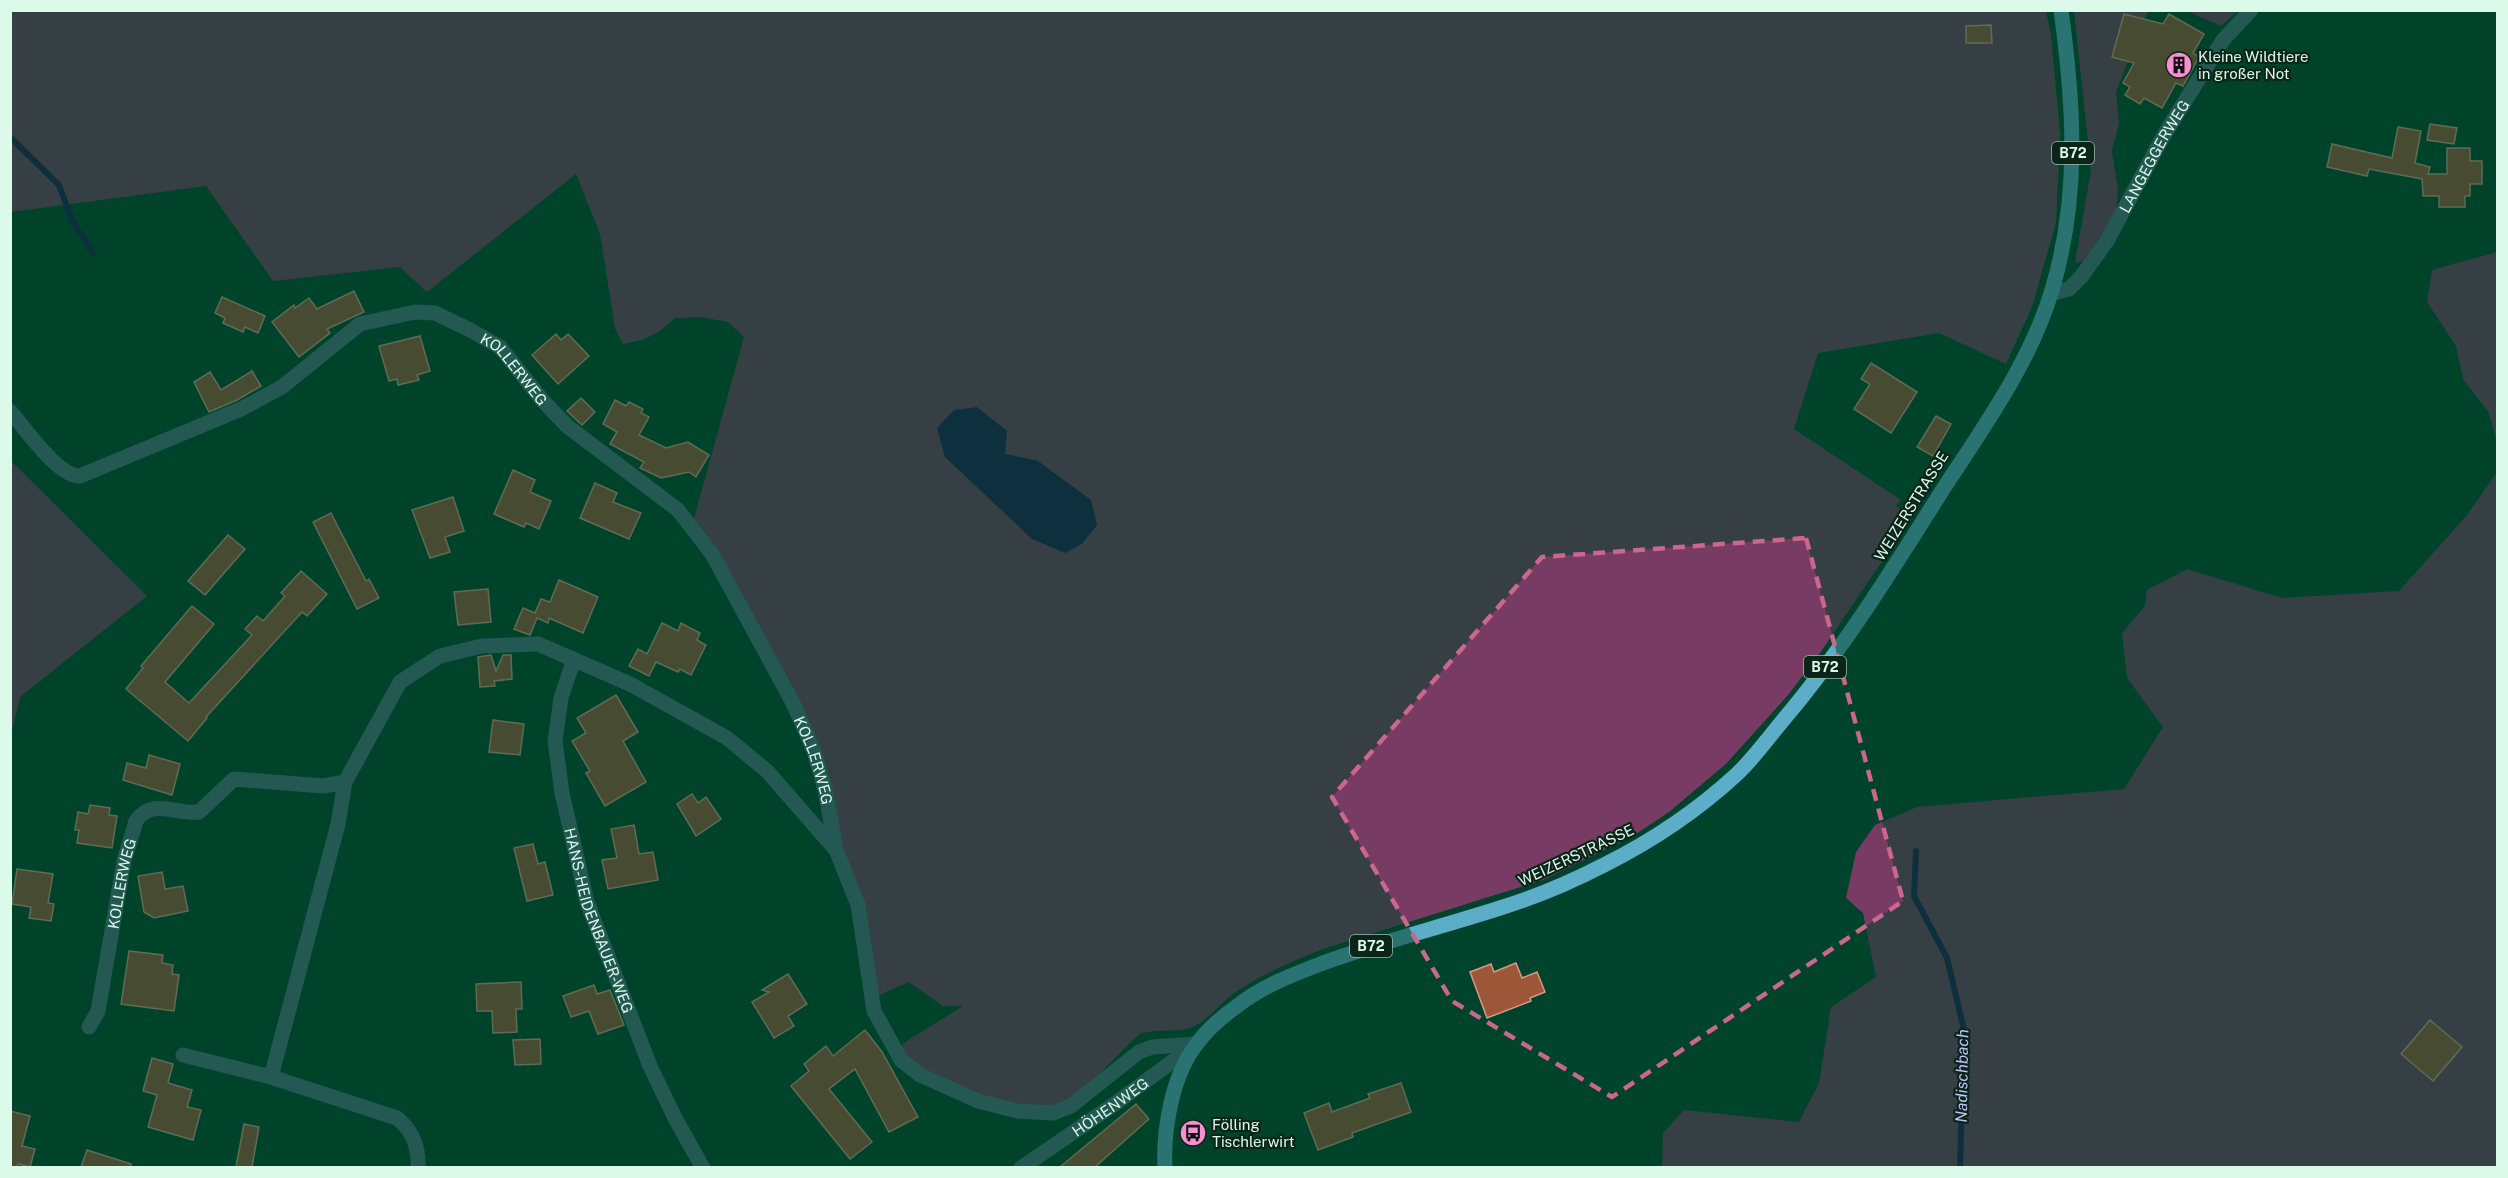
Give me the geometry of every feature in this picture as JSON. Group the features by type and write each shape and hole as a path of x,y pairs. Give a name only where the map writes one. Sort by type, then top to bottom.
{"main road":[{"name":"B72","path":"2051,294 2067,226 2073,159 2069,75 2061,10"},
{"name":"WEIZERSTRASSE","path":"1165,1167 1165,1130 1185,1064 1196,1044 1238,1005 1289,976 1361,949 1504,907 1564,884 1647,841 1698,806 1740,772 1804,695 1867,610 2013,379 2051,294"}],"street":[{"name":"LANGEGGERWEG","path":"2051,294 2068,289 2081,277 2107,241 2164,135 2211,59 2223,40 2251,10"},
{"name":"KOLLERWEG","path":"10,411 57,466 68,475 80,476 241,409 282,387 360,324 415,312 435,313 462,325 500,347 543,401 567,426 672,505 702,538 806,730 822,773 836,850 858,904 876,1018 901,1060 929,1080 978,1101 1001,1108 1032,1113 1053,1113 1077,1102 1139,1052 1152,1047 1196,1044"},
{"name":"KOLLERWEG","path":"271,1077 338,824 345,782 400,682 440,656 482,646 537,644 650,694 727,738 767,771 836,850"},
{"name":"HANS-HEIDENBAUER-WEG","path":"574,659 561,698 555,741 562,793 587,902 650,1066 671,1111 703,1167"},
{"name":"KOLLERWEG","path":"89,1027 98,1011 124,861 136,821 140,815 156,807 199,812 228,784 241,778 323,786 345,782"},
{"name":"HÖHENWEG","path":"1021,1167 1116,1103 1196,1044"},
{"path":"183,1055 271,1077 397,1118 405,1124 415,1139 418,1167"}],"highlighted area":[{"path":"1806,538 1903,901 1612,1097 1452,1001 1332,797 1542,557"}],"shaded area":[{"path":"10,11 2046,11 2051,35 2060,133 2056,223 2032,307 2006,364 1939,333 1818,353 1794,429 1901,500 1896,506 1912,517 1818,656 1788,695 1726,764 1669,812 1633,836 1543,880 1320,950 1247,985 1203,1021 1191,1027 1140,1034 1092,1081 1071,1098 1061,1104 1048,1107 1011,1103 949,1083 918,1066 899,1046 963,1006 943,1006 909,982 877,996 840,837 829,774 820,749 707,535 694,518 744,337 728,322 700,317 675,318 660,331 642,340 623,344 615,328 600,234 576,174 427,292 400,267 273,281 206,186 11,212","holes":["977,408 1006,431 1005,454 1038,461 1032,539 1001,507 954,410"]},
{"path":"2074,11 2148,11 2116,92 2119,123 2112,151 2118,190 2116,214 2084,261 2075,263 2091,170"},
{"path":"2187,11 2238,11 2221,26"},
{"path":"2498,252 2497,444 2489,413 2463,379 2456,346 2427,302 2432,270"},
{"path":"977,407 1007,431 1005,454 1038,461 1091,500 1097,525 1082,544 1065,553 1032,539 945,457 937,428 954,410"},
{"path":"11,461 147,596 20,697 11,735"},
{"path":"2497,472 2497,1167 1662,1168 1663,1133 1684,1110 1799,1122 1819,1083 1831,1007 1876,977 1863,913 1846,898 1856,852 1875,825 1917,807 2124,789 2163,727 2127,678 2122,633 2145,606 2147,590 2187,569 2282,598 2399,591 2467,515"}],"building":[{"name":"Kleine Wildtiere in großer Not","path":"2124,14 2163,24 2169,14 2204,34 2193,53 2199,57 2183,86 2176,83 2162,108 2144,98 2140,104 2125,95 2130,87 2123,83 2134,63 2112,57"},
{"path":"1991,25 1992,43 1966,43 1966,26"},
{"path":"2430,124 2457,128 2454,144 2427,140"},
{"path":"2398,127 2421,131 2415,163 2430,167 2428,174 2447,174 2447,148 2470,148 2470,161 2482,161 2482,184 2470,184 2470,196 2465,196 2465,207 2439,207 2439,196 2423,196 2422,179 2369,169 2367,176 2327,167 2332,144 2392,158"},
{"path":"354,291 364,312 327,329 330,333 299,357 272,322 294,305 295,308 309,298 317,309"},
{"path":"222,297 265,316 258,333 245,327 243,332 223,323 225,318 215,313"},
{"path":"556,334 561,340 568,334 589,356 558,384 532,355"},
{"path":"420,336 430,371 417,375 419,380 398,385 397,379 389,381 379,346"},
{"path":"1871,363 1917,392 1891,433 1854,409 1870,384 1861,379"},
{"path":"252,371 261,386 209,412 194,382 210,372 221,390"},
{"path":"581,398 595,412 582,425 567,411"},
{"path":"615,400 626,406 629,402 643,409 641,413 649,417 639,435 666,448 688,442 709,455 696,477 689,472 661,478 640,468 644,462 610,444 617,432 603,424"},
{"path":"1936,416 1951,424 1933,456 1917,447"},
{"path":"513,470 535,480 530,492 551,501 539,529 526,523 524,527 494,514"},
{"path":"595,483 617,493 613,502 641,513 629,539 580,518"},
{"path":"453,497 464,531 445,537 450,552 430,558 412,510"},
{"path":"331,513 366,581 369,579 379,598 357,609 313,522"},
{"path":"228,535 245,549 205,595 188,581"},
{"path":"301,571 327,594 307,616 302,612 206,717 188,741 126,689 143,668 141,666 192,606 214,624 165,682 189,703 252,635 245,629 257,616 263,621 285,596 281,593"},
{"path":"559,580 598,597 583,633 549,618 548,623 537,618 530,635 514,629 523,608 535,613 541,599 550,602"},
{"path":"488,589 491,622 458,625 454,592"},
{"path":"662,623 678,631 681,623 700,633 697,640 706,645 691,675 656,662 649,676 629,666 638,649 647,654"},
{"path":"491,655 496,671 503,655 511,655 512,679 494,681 495,686 480,687 478,657"},
{"path":"616,695 638,732 623,741 646,782 605,806 586,773 590,771 572,741 586,733 577,718"},
{"path":"493,720 524,724 520,755 489,752"},
{"path":"149,755 180,764 172,795 123,780 127,763 146,768"},
{"path":"692,794 698,803 706,797 721,819 696,836 677,804"},
{"path":"90,805 110,808 109,815 117,816 112,848 77,843 79,830 75,830 78,812 88,814"},
{"path":"634,825 639,854 653,852 658,880 608,889 602,860 617,858 611,829"},
{"path":"533,844 538,864 545,862 553,895 527,901 514,848"},
{"path":"17,869 53,874 48,903 54,904 51,921 29,918 31,907 12,904"},
{"path":"162,872 165,889 183,886 188,911 154,918 144,912 138,876"},
{"path":"129,951 163,955 162,963 173,965 172,974 179,975 174,1011 121,1004"},
{"path":"1516,963 1522,978 1537,972 1545,992 1530,998 1531,1001 1487,1018 1470,972 1491,964 1494,972"},
{"path":"788,974 807,1004 788,1016 794,1026 774,1038 752,1002 769,992 762,990"},
{"path":"521,982 522,1009 516,1009 517,1032 493,1033 492,1011 477,1011 476,984"},
{"path":"594,985 597,994 610,990 624,1025 598,1034 589,1011 571,1017 563,996"},
{"path":"2430,1020 2462,1047 2433,1081 2401,1054"},
{"path":"865,1030 882,1052 918,1117 889,1132 855,1069 829,1089 872,1142 850,1159 791,1086 809,1071 804,1064 826,1046 833,1056"},
{"path":"540,1039 541,1064 515,1065 513,1040"},
{"path":"152,1058 173,1064 168,1083 192,1090 187,1107 201,1110 193,1140 148,1127 157,1095 143,1091"},
{"path":"1401,1083 1411,1112 1352,1133 1353,1137 1318,1150 1304,1113 1329,1103 1332,1112 1370,1098 1368,1094"},
{"path":"1136,1104 1149,1119 1095,1167 1060,1167"},
{"path":"10,1111 30,1116 22,1146 35,1149 30,1167 18,1164 17,1167 10,1167"},
{"path":"244,1124 259,1127 252,1167 236,1167"},
{"path":"87,1150 131,1164 130,1167 81,1167"}],"waterway":[{"path":"10,137 59,185 72,220 93,253"},
{"name":"Nadischbach","path":"1916,851 1914,896 1947,958 1964,1030 1960,1168"}],"place":[{"name":"Kleine Wildtiere in großer Not","path":"2179,65"},
{"name":"Fölling Tischlerwirt","path":"1193,1133"}]}
